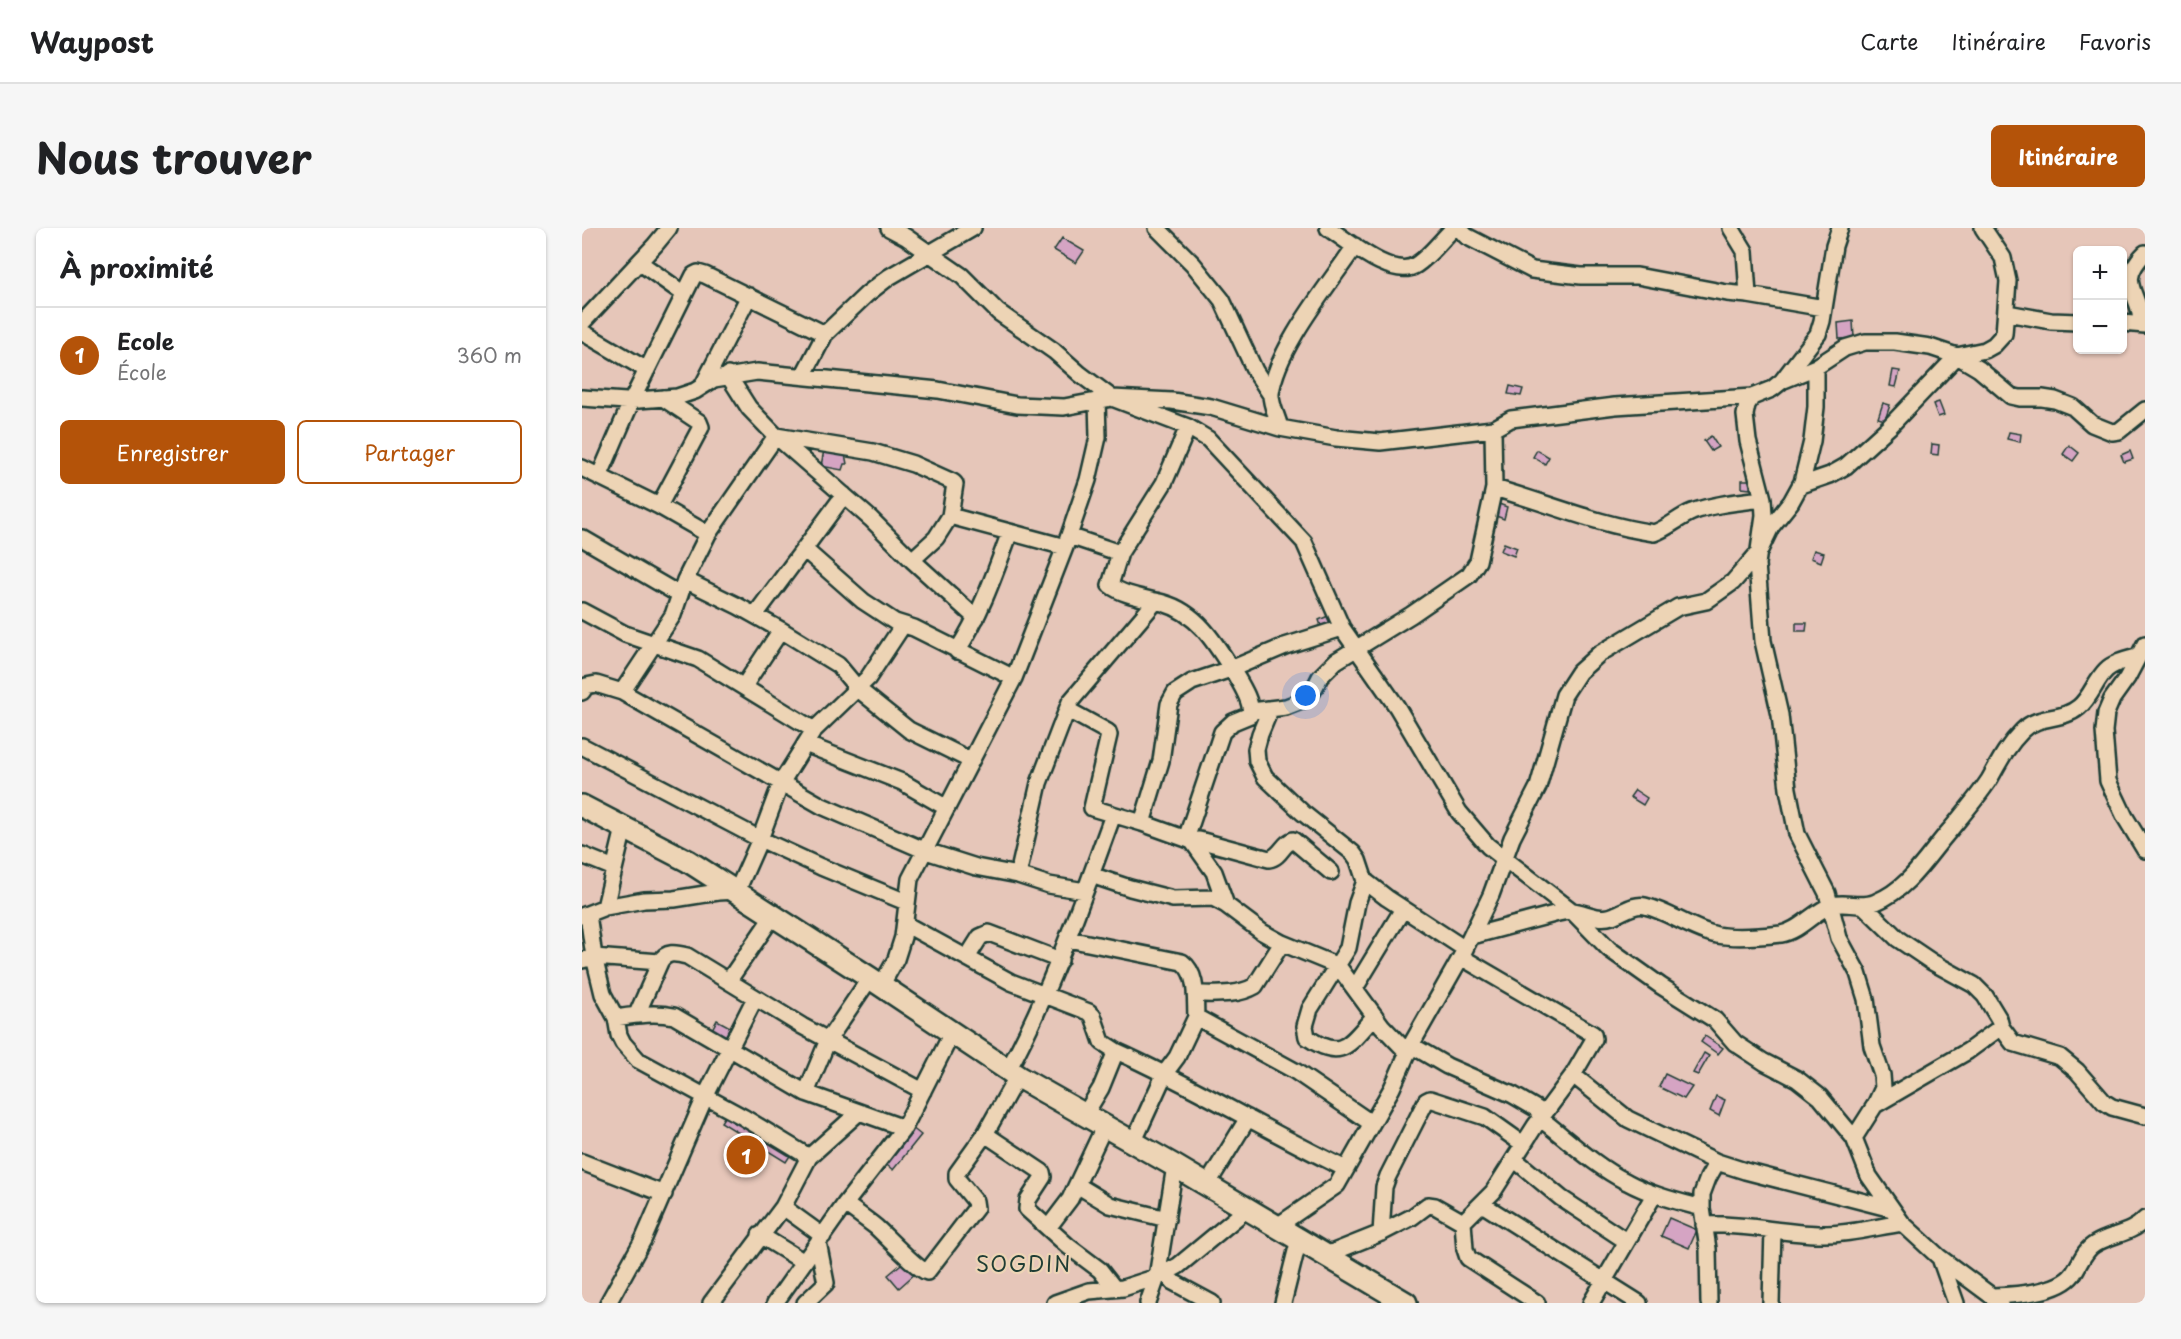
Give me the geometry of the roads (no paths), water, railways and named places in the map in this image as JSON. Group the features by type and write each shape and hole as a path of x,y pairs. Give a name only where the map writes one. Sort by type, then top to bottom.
{"street":[{"path":"582,323 669,228"},
{"path":"889,228 962,276 998,312 1054,351 1104,399 1188,426 1208,439 1304,542 1342,628 1397,707 1460,812 1488,846 1572,911 1610,949 1661,986 1714,1020 1735,1043 1764,1062 1797,1079 1820,1097 1854,1138 1869,1176 1902,1223 1939,1257 1997,1300 2061,1284 2071,1277 2086,1252 2094,1244 2140,1225 2145,1219"},
{"path":"803,376 825,334 889,277 973,228"},
{"path":"1157,228 1193,264 1222,300 1255,371 1271,395 1280,429"},
{"path":"1328,228 1384,264 1404,269 1416,264 1443,231"},
{"path":"1459,228 1466,236 1532,270 1581,276 1637,276 1824,308"},
{"path":"1731,228 1744,251 1748,295"},
{"path":"582,398 663,399 686,394 714,379 757,372 938,390 1017,405 1064,407 1104,399 1172,401 1210,407 1280,429 1380,442 1493,429 1511,419 1615,406 1752,397 1772,389 1782,381 1818,334 1834,246 1840,228"},
{"path":"1801,485 1830,475 1846,466 1889,427 1957,356 1985,350 1994,345 2004,334 2008,281 2003,258 1983,228"},
{"path":"1271,395 1280,362 1293,338 1355,246"},
{"path":"2127,323 2143,325 2139,307 2131,292 2130,281 2132,269 2145,253"},
{"path":"639,262 684,294"},
{"path":"599,477 647,370 694,275 698,273 825,334"},
{"path":"703,385 749,296"},
{"path":"2007,313 2051,321 2073,322"},
{"path":"582,332 647,370"},
{"path":"1782,381 1816,367 1845,348 1864,342 1895,342 1918,345 1957,356 1979,369 2011,396 2055,400 2073,407 2092,424 2112,432 2119,431 2145,410"},
{"path":"1276,1227 1337,1185 1392,1088 1409,1049 1466,947 1491,895 1512,837 1538,787 1564,695 1579,672 1599,654 1678,607 1706,601 1733,582 1759,552 1772,527 1791,502 1801,485 1812,441 1816,407 1816,367"},
{"path":"728,375 749,408 776,436 871,519 976,618"},
{"path":"1752,397 1746,405 1744,415 1764,515 1757,564 1763,641 1780,714 1788,789 1797,834 1827,893 1839,938 1858,973 1866,999 1872,1046 1882,1075 1883,1088 1854,1138"},
{"path":"659,506 701,427 699,422 663,399"},
{"path":"806,1093 828,1040 896,959 905,924 910,879 1014,678 1067,542 1088,480 1104,399"},
{"path":"1188,426 1164,483 1120,553 1110,585 1141,598 1178,609 1197,622 1219,648 1240,682 1251,711"},
{"path":"1251,711 1287,707 1304,700 1328,668 1469,575 1478,561 1494,488 1493,429"},
{"path":"776,436 873,452 914,464 953,482 955,493 950,516 936,538 912,560"},
{"path":"622,692 673,615 708,534 776,436"},
{"path":"582,468 659,506 708,534"},
{"path":"1494,488 1539,501 1593,521 1654,533 1691,513 1717,505 1762,500"},
{"path":"755,615 844,495"},
{"path":"950,516 1010,532 1120,553"},
{"path":"957,651 976,618 1010,532"},
{"path":"582,538 683,588 755,615 838,666 858,689 909,730 970,760"},
{"path":"804,549 862,601 903,625 914,628 1014,678"},
{"path":"1018,875 1039,783 1073,698 1156,601"},
{"path":"582,611 625,634 698,658 814,730"},
{"path":"737,891 781,783 805,744 814,730 858,689 903,625"},
{"path":"1142,823 1161,760 1172,697 1192,682 1231,669 1285,646 1342,628"},
{"path":"744,687 781,630"},
{"path":"1466,947 1558,913 1572,911 1592,916 1610,917 1626,909 1643,905 1716,934 1738,936 1782,934 1830,906 1838,904 1864,906 1877,902 1910,880 1970,807 2000,757 2022,731 2041,718 2060,716 2073,711 2084,703 2106,670 2142,650"},
{"path":"2142,650 2127,678 2112,699 2106,713 2104,731 2108,781 2125,817 2145,850"},
{"path":"582,692 586,686 596,684 622,692 822,806 926,851 976,867 1018,875 1049,885 1085,891"},
{"path":"1068,710 1109,733 1110,737 1092,807 1189,840 1199,840 1269,859 1274,859 1289,841 1293,840 1331,872"},
{"path":"1270,710 1260,734 1257,749 1257,761 1265,777 1353,853 1358,860 1365,881 1403,909 1466,947 1593,1034 1594,1039 1573,1075 1540,1119 1493,1192 1463,1222"},
{"path":"1189,840 1222,732 1233,722 1250,715 1251,711"},
{"path":"805,744 902,782 947,808"},
{"path":"582,746 760,839 906,902"},
{"path":"582,806 688,861 876,982 1014,1075 1175,1166 1406,1303"},
{"path":"845,1204 874,1226 920,1270 927,1272 976,1208 975,1201 956,1176 986,1134 1013,1084 1014,1075 1068,939 1113,815"},
{"path":"605,907 624,828"},
{"path":"1189,840 1214,872 1226,905"},
{"path":"582,855 614,868"},
{"path":"1091,875 1156,896 1173,899 1207,897 1226,905 1262,932 1282,943 1338,966 1375,1016 1409,1049 1513,1095 1537,1109 1540,1119 1597,1164 1626,1182 1654,1195 1702,1208"},
{"path":"1365,881 1357,903 1350,943 1310,1010 1305,1026 1307,1037 1323,1047 1332,1050 1343,1049 1375,1016"},
{"path":"737,891 674,899 644,900 605,907 585,915 588,958 616,1018 619,1035 638,1060 743,1117 809,1157"},
{"path":"1864,906 1898,939 1932,962 1974,985 1985,996 1999,1019 2001,1027 2013,1043 2060,1057 2104,1102 2112,1107 2145,1116"},
{"path":"1354,988 1403,909"},
{"path":"729,980 773,916"},
{"path":"905,924 968,956 1011,982 1089,1012 1093,1016 1102,1042 1116,1051 1165,1073 1287,1141 1346,1169"},
{"path":"968,956 980,937 988,933 1060,960"},
{"path":"1068,939 1182,962 1188,966 1192,975 1196,1017 1177,1057 1165,1073 1133,1143"},
{"path":"1195,994 1228,993 1255,987 1282,943"},
{"path":"637,1014 663,957 677,953 687,956 828,1040 923,1091"},
{"path":"588,958 660,962"},
{"path":"608,1303 644,1238 705,1097 756,998"},
{"path":"616,1018 661,1013 674,1016 806,1093 904,1128"},
{"path":"1196,1017 1295,1071 1371,1123"},
{"path":"1875,1105 1968,1051 2001,1027"},
{"path":"775,1303 845,1204 904,1128 952,1033"},
{"path":"1084,1116 1101,1088 1116,1051"},
{"path":"1573,1075 1628,1119 1718,1162 1892,1209"},
{"path":"1381,1233 1384,1187 1426,1101 1430,1099 1485,1118 1523,1144"},
{"path":"711,1303 730,1281 760,1235 783,1207 809,1157 858,1113"},
{"path":"1207,1185 1248,1118"},
{"path":"1048,1228 1070,1198 1104,1127"},
{"path":"986,1134 1042,1172 1043,1177 1026,1205 1027,1209 1100,1270 1114,1288"},
{"path":"1514,1159 1561,1198 1626,1241"},
{"path":"582,1162 664,1194"},
{"path":"1709,1303 1708,1249 1702,1194 1718,1162"},
{"path":"1148,1303 1161,1275 1175,1166"},
{"path":"1077,1185 1110,1204 1167,1219"},
{"path":"1591,1303 1654,1195"},
{"path":"1482,1204 1639,1303"},
{"path":"1326,1255 1381,1233 1412,1217 1428,1205 1435,1206 1463,1222"},
{"path":"783,1207 821,1239 826,1283 805,1303"},
{"path":"1055,1303 1114,1288 1138,1285 1161,1275 1178,1266 1247,1209"},
{"path":"1463,1222 1468,1258 1537,1303"},
{"path":"1704,1225 1745,1225 1822,1234 1902,1223"},
{"path":"1770,1303 1773,1230"},
{"path":"760,1235 804,1262"},
{"path":"1283,1303 1299,1239"},
{"path":"1939,1257 1956,1303"},
{"path":"1161,1275 1212,1303"}],"place":[{"name":"Ecole","path":"746,1155"}],"district":[{"name":"SOGDIN","path":"1024,1265"}]}
